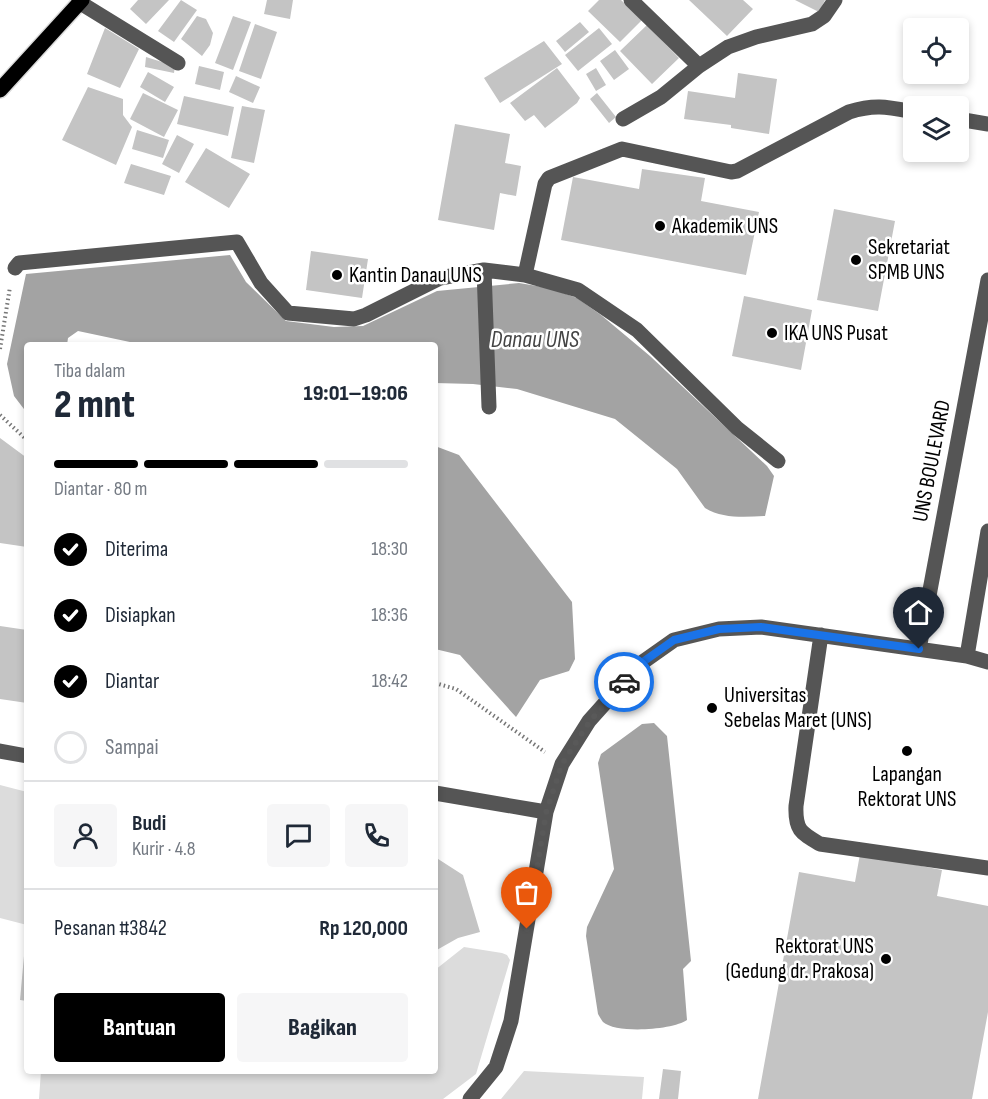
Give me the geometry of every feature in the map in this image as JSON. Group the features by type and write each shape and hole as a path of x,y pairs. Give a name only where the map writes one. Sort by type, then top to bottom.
{"main road":[{"path":"0,90 81,1"}],"street":[{"path":"631,0 699,66"},
{"path":"623,119 661,97 699,66 738,42 812,24 824,16 835,0"},
{"path":"81,1 178,63"},
{"path":"525,275 544,184 549,178 622,149 731,172 738,171 849,112 867,106 903,110"},
{"path":"969,121 988,124"},
{"path":"15,268 19,263 102,257 237,242 261,284 288,313 354,319 440,278 484,270 525,275 578,290 637,330 737,428 778,461"},
{"path":"484,270 489,407"},
{"name":"UNS BOULEVARD","path":"919,649 988,280"},
{"path":"967,656 988,531"},
{"path":"470,1099 496,1067 511,1022 546,813 562,764 590,721 640,664 674,640 719,629 761,627 967,656 988,662"},
{"path":"821,635 796,806 795,820 802,833 820,844 988,868"},
{"path":"0,751 24,755"},
{"path":"438,794 546,813"}],"path":[{"path":"0,349 10,286"},
{"path":"0,415 24,437"},
{"path":"438,683 456,689 562,764"}],"shaded area":[{"path":"0,785 24,791 24,924 0,918"},
{"path":"464,947 502,953 510,960 476,1074 443,1099 39,1099 41,1074 438,1074 438,968"},
{"path":"524,1071 644,1077 642,1099 501,1099"}],"water":[{"name":"Danau UNS","path":"230,255 246,282 286,321 334,327 363,326 437,291 519,283 549,288 577,298 601,315 650,356 767,466 774,476 765,516 727,516 705,508 677,469 615,419 517,389 438,383 438,342 130,342 78,331 68,338 67,342 24,342 24,409 14,396 7,364 26,274"},
{"path":"438,447 459,455 572,602 575,659 569,671 540,680 516,717 460,655 438,650"},
{"path":"654,723 667,736 691,961 683,969 687,1020 658,1028 620,1028 603,1022 598,1014 586,936 587,927 614,869 598,763 601,754 642,724"}],"building":[{"path":"138,0 169,0 146,24 130,9"},
{"path":"181,0 197,10 174,42 158,31"},
{"path":"267,0 293,0 290,19 264,14"},
{"path":"599,0 621,0 642,20 620,42 588,11"},
{"path":"689,0 743,0 753,9 727,36"},
{"path":"795,0 825,0 819,12"},
{"path":"197,16 206,19 213,33 210,45 202,56 181,39"},
{"path":"233,16 251,22 233,70 215,63"},
{"path":"580,22 589,32 565,52 556,41"},
{"path":"255,24 277,32 261,79 239,71"},
{"path":"647,25 679,58 652,84 620,51"},
{"path":"105,28 139,49 120,88 87,74"},
{"path":"599,28 612,44 578,71 565,55"},
{"path":"544,41 562,64 500,103 484,78"},
{"path":"615,50 629,69 614,80 600,61"},
{"path":"146,57 175,66 174,73 145,67"},
{"path":"199,66 224,72 220,90 195,84"},
{"path":"557,68 580,98 577,103 545,128 534,115 525,121 510,103"},
{"path":"596,68 606,85 596,91 586,74"},
{"path":"148,72 174,87 165,102 140,87"},
{"path":"738,73 777,79 769,134 731,128 731,125 684,119 688,91 735,98"},
{"path":"236,76 260,87 253,103 229,92"},
{"path":"88,87 123,99 123,115 132,127 116,165 62,140"},
{"path":"143,93 178,110 164,137 130,119"},
{"path":"597,93 616,117 609,123 590,99"},
{"path":"184,96 234,107 228,136 177,124"},
{"path":"242,106 265,110 254,163 231,158"},
{"path":"455,124 510,134 505,163 521,166 516,196 500,193 494,230 438,220"},
{"path":"137,130 169,140 163,158 132,149"},
{"path":"177,135 194,144 179,173 162,164"},
{"path":"206,148 250,174 229,208 185,182"},
{"path":"131,164 171,176 164,195 124,183"},
{"name":"Akademik UNS","path":"642,169 705,178 701,201 759,212 746,275 561,240 573,177 639,189"},
{"name":"Sekretariat SPMB UNS","path":"834,209 895,221 878,311 817,300"},
{"name":"Kantin Danau UNS","path":"311,251 368,259 362,298 306,290"},
{"name":"IKA UNS Pusat","path":"744,296 812,310 801,370 732,356"},
{"path":"0,438 24,456 24,547 0,543"},
{"path":"0,626 24,630 24,703 0,699"},
{"name":"Rektorat UNS (Gedung dr. Prakosa)","path":"860,854 942,870 937,896 988,906 988,1012 972,1099 758,1099 799,872 855,882"},
{"path":"438,859 463,875 480,932 458,938 438,949"},
{"path":"24,956 24,1001 20,1000"},
{"path":"663,1069 681,1071 678,1099 659,1099"}],"way so far":[{"path":"527,929 546,813 562,764 590,721 624,682"}],"place":[{"name":"Akademik UNS","path":"660,226"},
{"name":"Sekretariat SPMB UNS","path":"856,260"},
{"name":"Kantin Danau UNS","path":"337,275"},
{"name":"IKA UNS Pusat","path":"772,333"},
{"name":"Universitas Sebelas Maret (UNS)","path":"712,708"},
{"name":"Lapangan Rektorat UNS","path":"907,751"},
{"name":"Rektorat UNS (Gedung dr. Prakosa)","path":"886,959"}],"route":[{"path":"624,682 640,664 674,640 719,629 761,627 919,649"}]}
